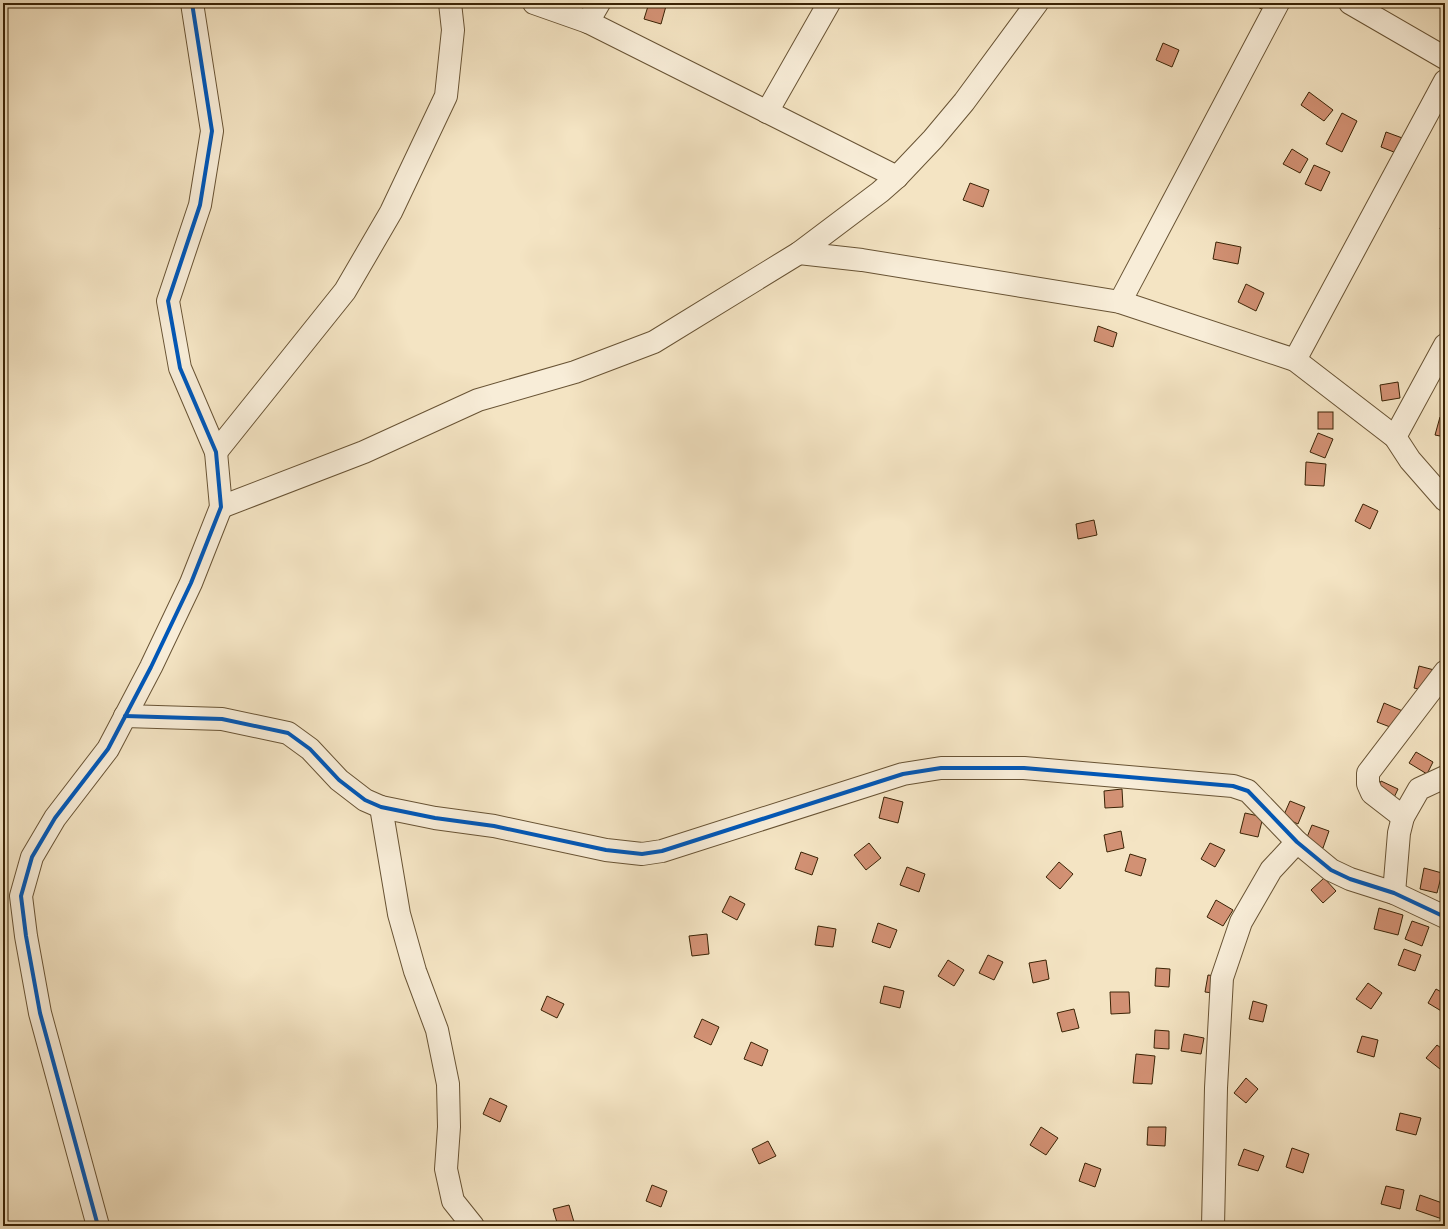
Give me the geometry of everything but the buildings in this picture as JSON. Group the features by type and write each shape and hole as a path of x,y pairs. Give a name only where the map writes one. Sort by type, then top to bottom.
{"street":[{"path":"98,1226 40,1013 26,936 21,896 32,857 55,818 108,749 151,667 191,583 221,507 216,452 180,368 168,301 200,205 212,131 192,3"},
{"path":"216,452 345,291 391,212 446,96 453,30 450,3"},
{"path":"534,3 588,22 897,177"},
{"path":"588,22 599,3"},
{"path":"768,112 829,3"},
{"path":"221,507 364,452 478,400 575,372 654,342 799,253 880,192 933,140 964,102 1037,3"},
{"path":"1120,302 1278,3"},
{"path":"1350,3 1445,58"},
{"path":"1296,360 1445,81"},
{"path":"799,253 862,260 1120,302 1296,360 1395,437 1410,460 1445,500"},
{"path":"1395,437 1445,345"},
{"path":"1403,817 1372,793 1368,784 1368,773 1445,672"},
{"path":"125,716 222,719 288,733 310,749 339,780 365,800 381,807 435,818 494,826 606,850 642,854 662,851 903,774 941,768 1024,768 1233,786 1248,791 1297,842 1331,870 1350,879 1394,893 1445,917"},
{"path":"1394,893 1399,832 1403,817 1419,789 1445,777"},
{"path":"381,807 399,914 415,971 437,1030 448,1084 446,1169 453,1201 474,1226"},
{"path":"1212,1226 1216,1088 1222,978 1241,922 1271,870 1297,842"}],"cycle path":[{"path":"98,1226 40,1013 26,936 21,896 32,857 55,818 108,749 151,667 191,583 221,507 216,452 180,368 168,301 200,205 212,131 192,3"},
{"path":"125,716 222,719 288,733 310,749 339,780 365,800 381,807 435,818 494,826 606,850 642,854 662,851 903,774 941,768 1024,768 1233,786 1248,791 1297,842 1331,870 1350,879 1394,893 1445,917"}]}
